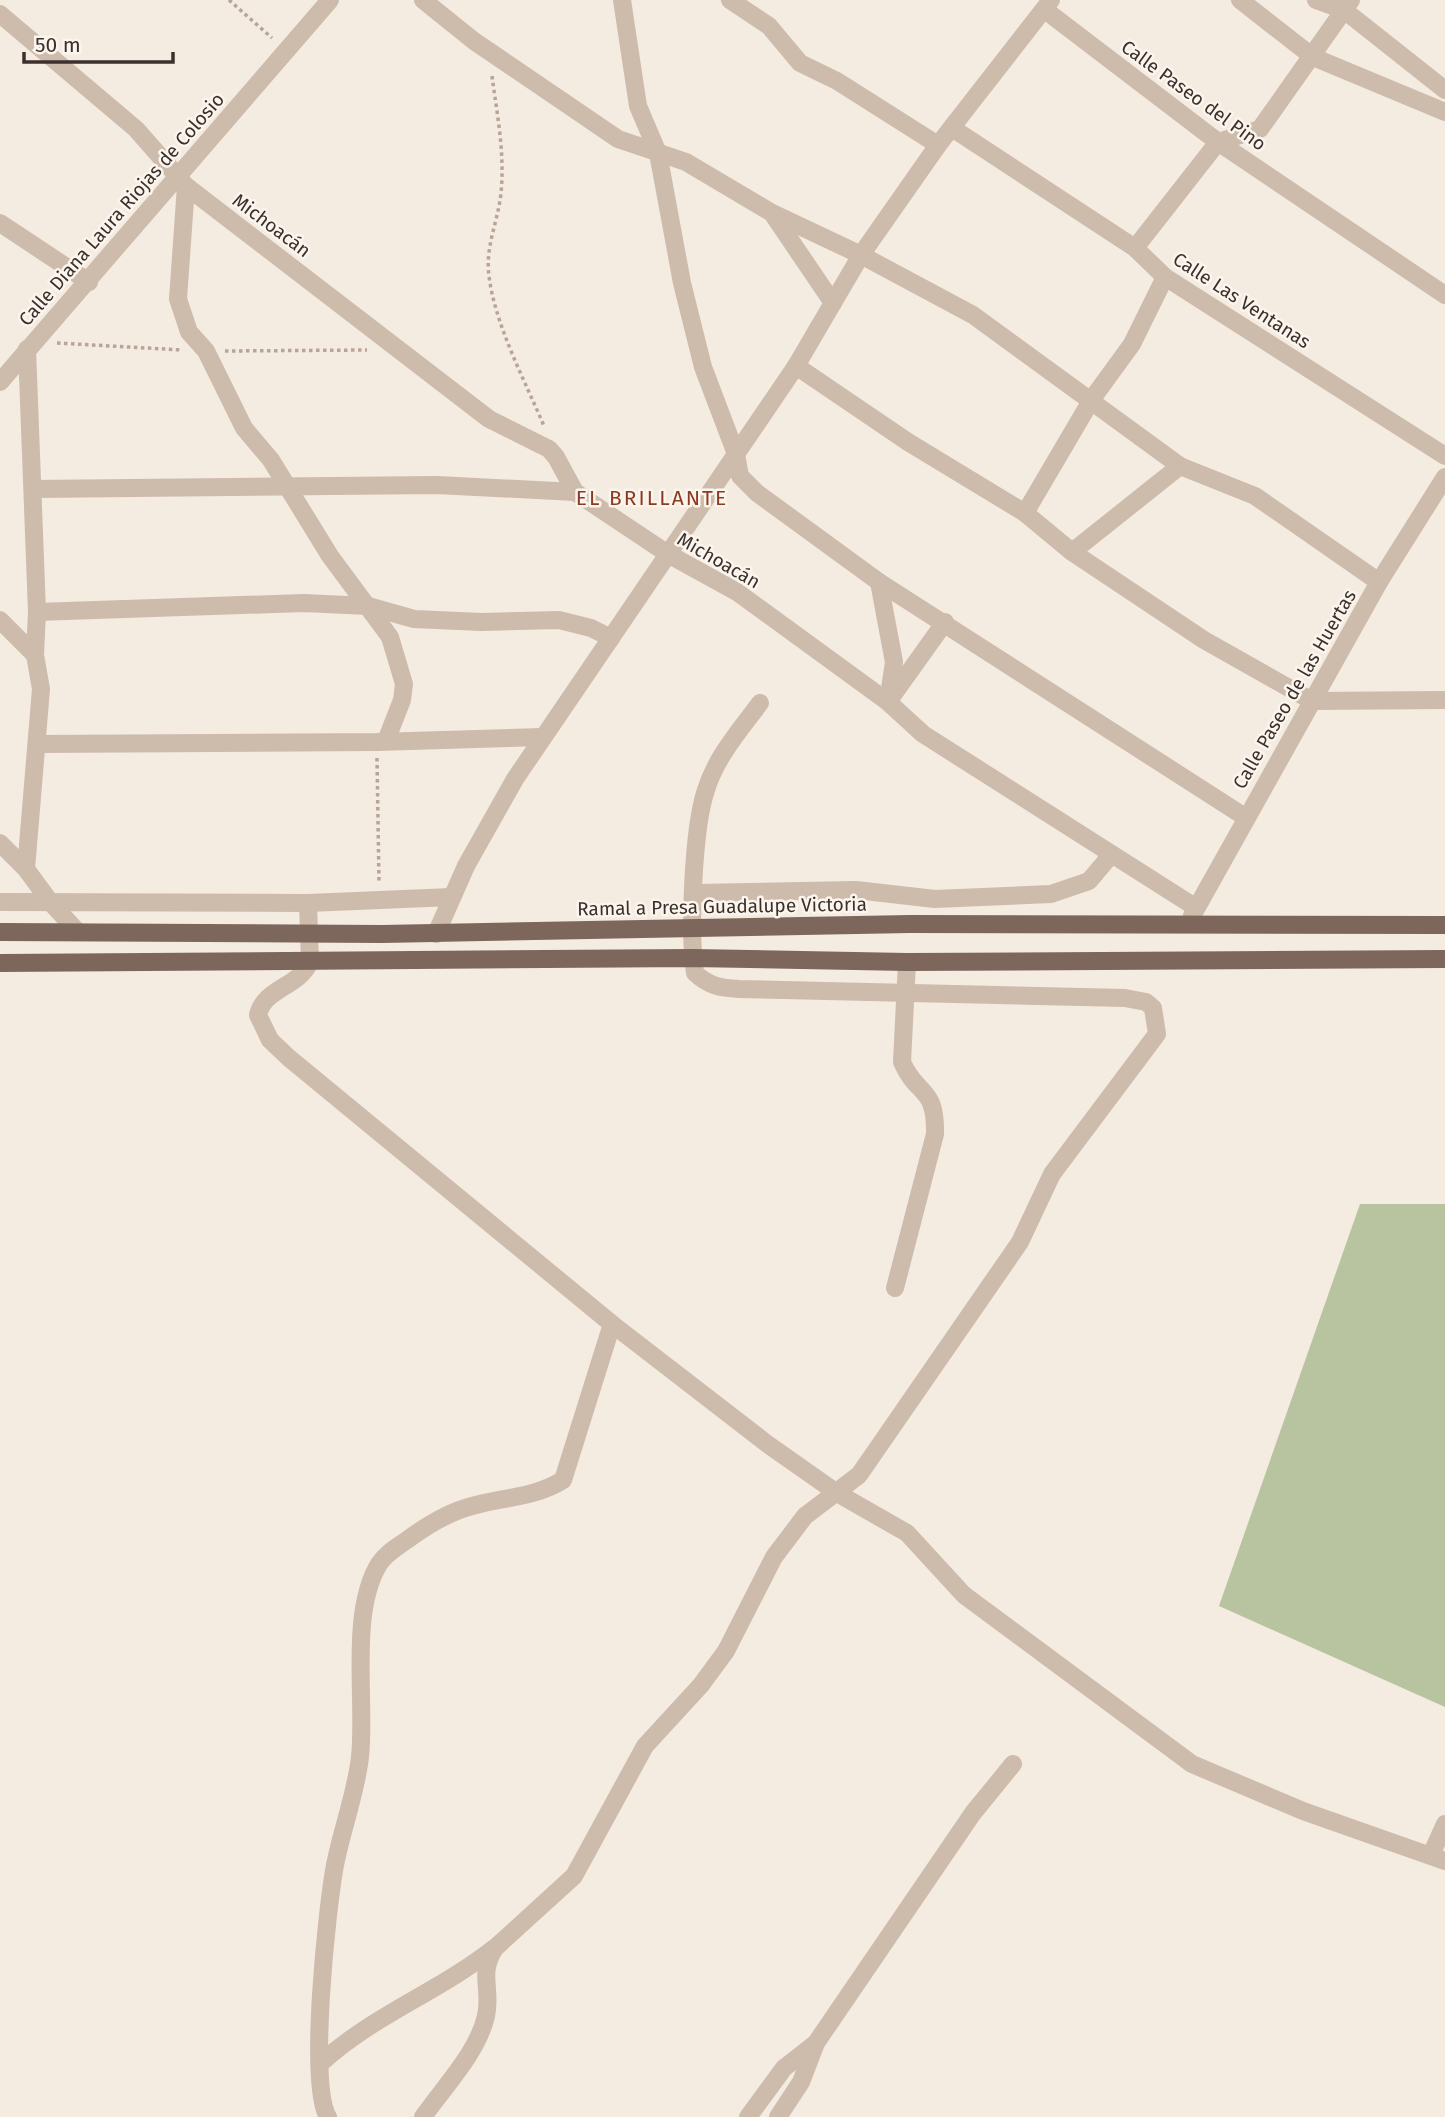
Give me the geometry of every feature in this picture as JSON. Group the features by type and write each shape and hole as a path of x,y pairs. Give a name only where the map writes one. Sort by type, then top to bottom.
{"main road":[{"name":"Ramal a Presa Guadalupe Victoria","path":"0,932 436,934 693,926 1445,925"},
{"path":"0,963 693,958 907,962 1445,960"}],"street":[{"name":"Calle Diana Laura Riojas de Colosio","path":"0,382 27,349 181,182 285,49 330,0"},
{"path":"423,0 488,50 618,139 695,167 772,213 861,255 973,315 1092,399 1180,466 1255,496 1379,582"},
{"path":"622,0 638,106 658,152 682,283 703,367 736,454 740,476 757,493 879,582 1245,817"},
{"path":"730,0 769,26 800,63 837,81 938,145"},
{"path":"1240,0 1313,57 1445,112"},
{"path":"1316,0 1348,5 1445,90"},
{"name":"Calle Paseo del Pino","path":"436,934 490,820 543,737 796,366 861,255 938,145 1048,5 1218,142 1445,295"},
{"path":"1135,248 1218,142 1260,129 1348,5"},
{"name":"Michoacán","path":"0,14 136,129 181,182 488,419 548,450 556,457 575,492 668,554 737,592 888,702 923,734 1195,907"},
{"name":"Calle Las Ventanas","path":"951,128 1135,248 1165,277 1445,456"},
{"path":"181,182 178,299 189,332 206,351 244,428 271,460 330,556 390,637 404,684 402,700 382,741"},
{"path":"772,213 833,303"},
{"path":"0,223 89,282"},
{"path":"1025,513 1092,399 1132,344 1165,277"},
{"path":"26,869 40,689 35,655 37,612 27,349"},
{"path":"796,366 908,442 1025,513 1072,552 1204,640 1312,701 1445,700"},
{"path":"1072,552 1180,466"},
{"path":"33,489 437,485 575,492"},
{"name":"Calle Paseo de las Huertas","path":"1188,926 1195,907 1379,582 1442,489"},
{"path":"879,582 894,662 888,702"},
{"path":"37,612 304,603 368,606 414,619 481,622 559,620 591,628 611,638"},
{"path":"0,620 35,655"},
{"path":"888,702 945,622"},
{"path":"321,2063 370,2025 451,1981 495,1948 574,1876 645,1746 701,1685 726,1651 774,1557 805,1517 859,1475 1020,1242 1052,1174 1157,1034 1153,1008 1146,1002 1125,998 714,987 695,973 693,926 705,790 731,742 760,703"},
{"path":"37,744 543,737"},
{"path":"0,844 26,869 51,903 77,931"},
{"path":"695,893 856,890 935,899 1051,894 1089,881 1111,855"},
{"path":"0,902 308,903 452,897"},
{"path":"308,903 311,932 307,971 260,1004 258,1015 270,1040 612,1324 766,1443 837,1493 907,1533 964,1595 1192,1764 1303,1811 1438,1858 1445,1824"},
{"path":"895,1289 935,1134 936,1111 931,1099 907,1074 902,1062 907,962"},
{"path":"328,2117 322,2102 321,2063 329,1908 342,1827 360,1757 362,1640 366,1601 374,1574 387,1554 447,1514 472,1506 530,1495 563,1480 612,1324"},
{"path":"778,2117 801,2082 816,2043 973,1813 1013,1765"},
{"path":"423,2117 471,2050 479,2033 486,2016 486,1961 495,1948"},
{"path":"748,2117 784,2068 816,2043"}],"path":[{"path":"229,0 285,49"},
{"path":"488,50 502,155 501,194 487,250 489,277 495,304 556,457"},
{"path":"379,901 382,741"}],"green space":[{"path":"1360,1204 1445,1204 1445,1707 1219,1606"}],"district":[{"name":"EL BRILLANTE","path":"652,498"}]}
